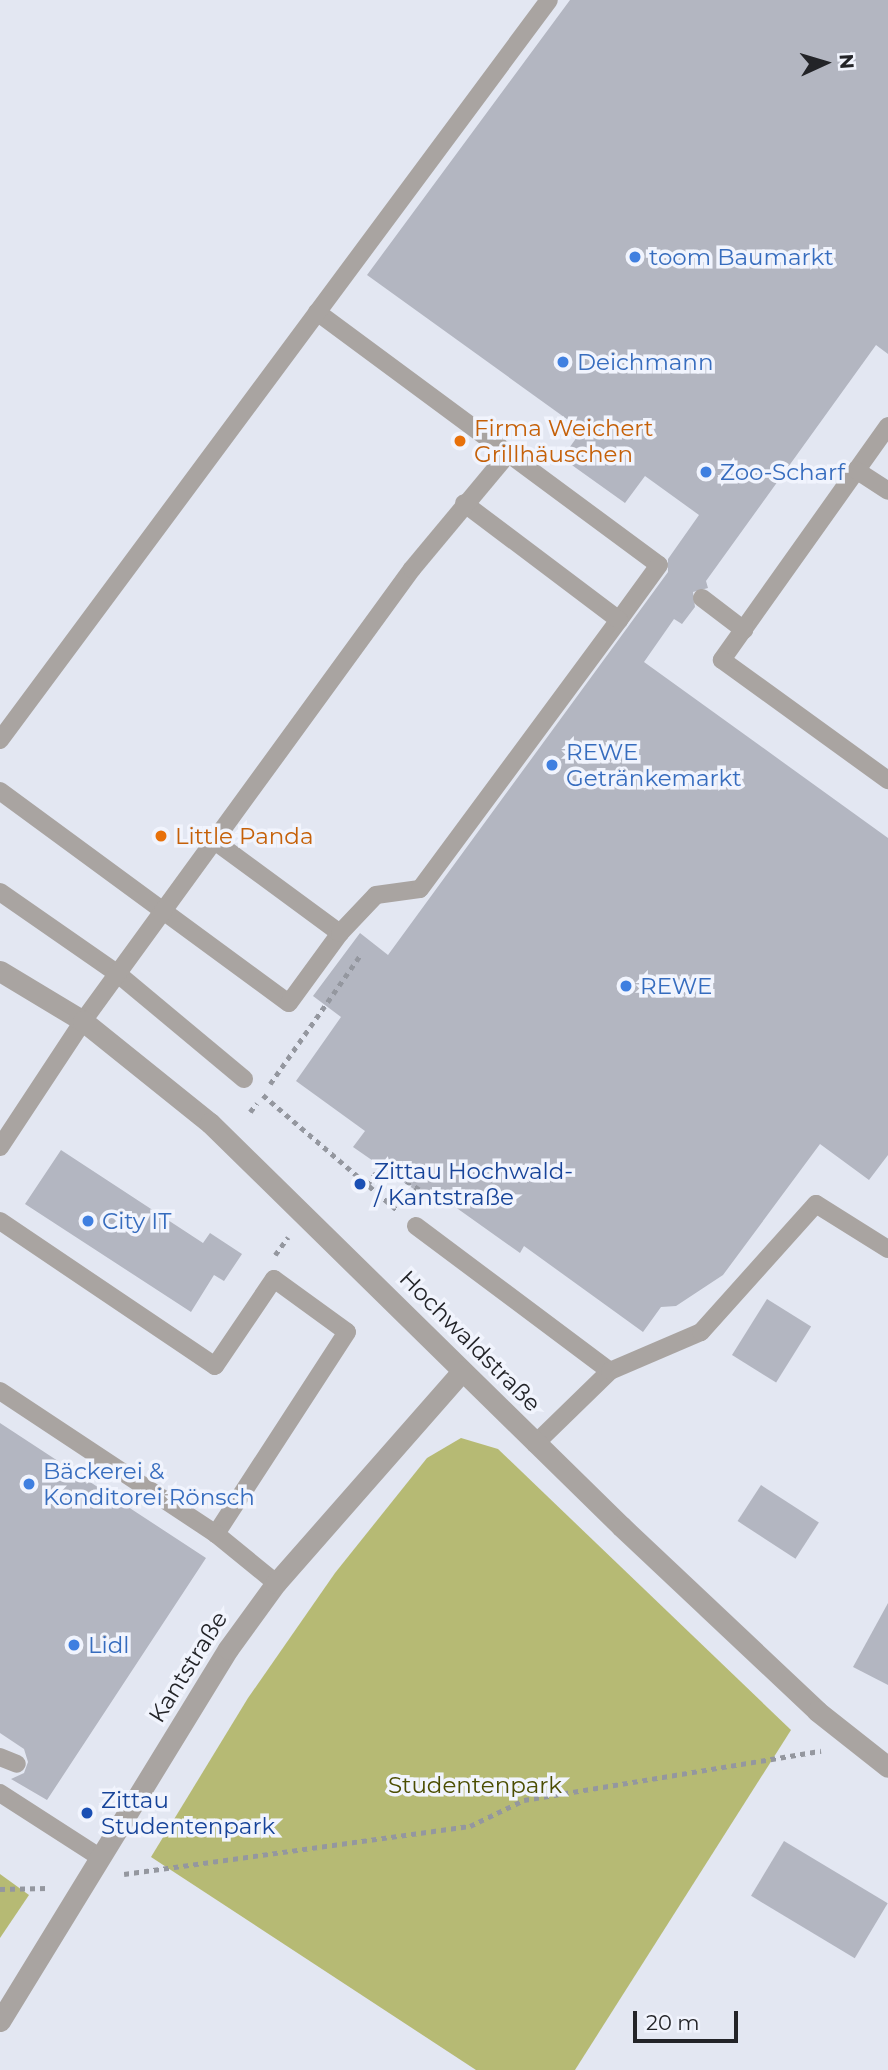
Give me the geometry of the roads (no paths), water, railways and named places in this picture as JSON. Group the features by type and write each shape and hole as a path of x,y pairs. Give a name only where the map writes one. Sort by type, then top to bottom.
{"street":[{"name":"Hochwaldstraße","path":"0,971 83,1021 210,1123 535,1444 863,1750 888,1767"},
{"name":"Kantstraße","path":"0,2021 276,1583 462,1371"}],"lane":[{"path":"0,740 549,0"},
{"path":"0,791 289,1003 340,933 376,895 420,889 659,565 506,456 317,312"},
{"path":"888,426 722,660 888,780"},
{"path":"0,1147 83,1021 162,912 464,503 506,456"},
{"path":"856,470 888,491"},
{"path":"464,503 619,620"},
{"path":"702,598 744,631"},
{"path":"216,842 340,933"},
{"path":"0,892 118,974 244,1079"},
{"path":"535,1444 610,1371 701,1332 816,1204 888,1249"},
{"path":"0,1222 215,1366 274,1279 347,1332 216,1534"},
{"path":"416,1226 610,1371"},
{"path":"0,1391 216,1534 276,1583"},
{"path":"0,1757 17,1764"},
{"path":"0,1793 102,1858"}],"place":[{"name":"toom Baumarkt","path":"635,257"},
{"name":"Deichmann","path":"563,362"},
{"name":"Firma Weichert Grillhäuschen","path":"460,441"},
{"name":"Zoo-Scharf","path":"706,472"},
{"name":"REWE Getränkemarkt","path":"552,765"},
{"name":"Little Panda","path":"161,836"},
{"name":"REWE","path":"626,986"},
{"name":"Zittau Hochwald- / Kantstraße","path":"360,1184"},
{"name":"City IT","path":"88,1221"},
{"name":"Bäckerei & Konditorei Rönsch","path":"29,1484"},
{"name":"Lidl","path":"74,1645"},
{"name":"Zittau Studentenpark","path":"87,1813"}],"park label":[{"name":"Studentenpark","path":"475,1785"}]}
